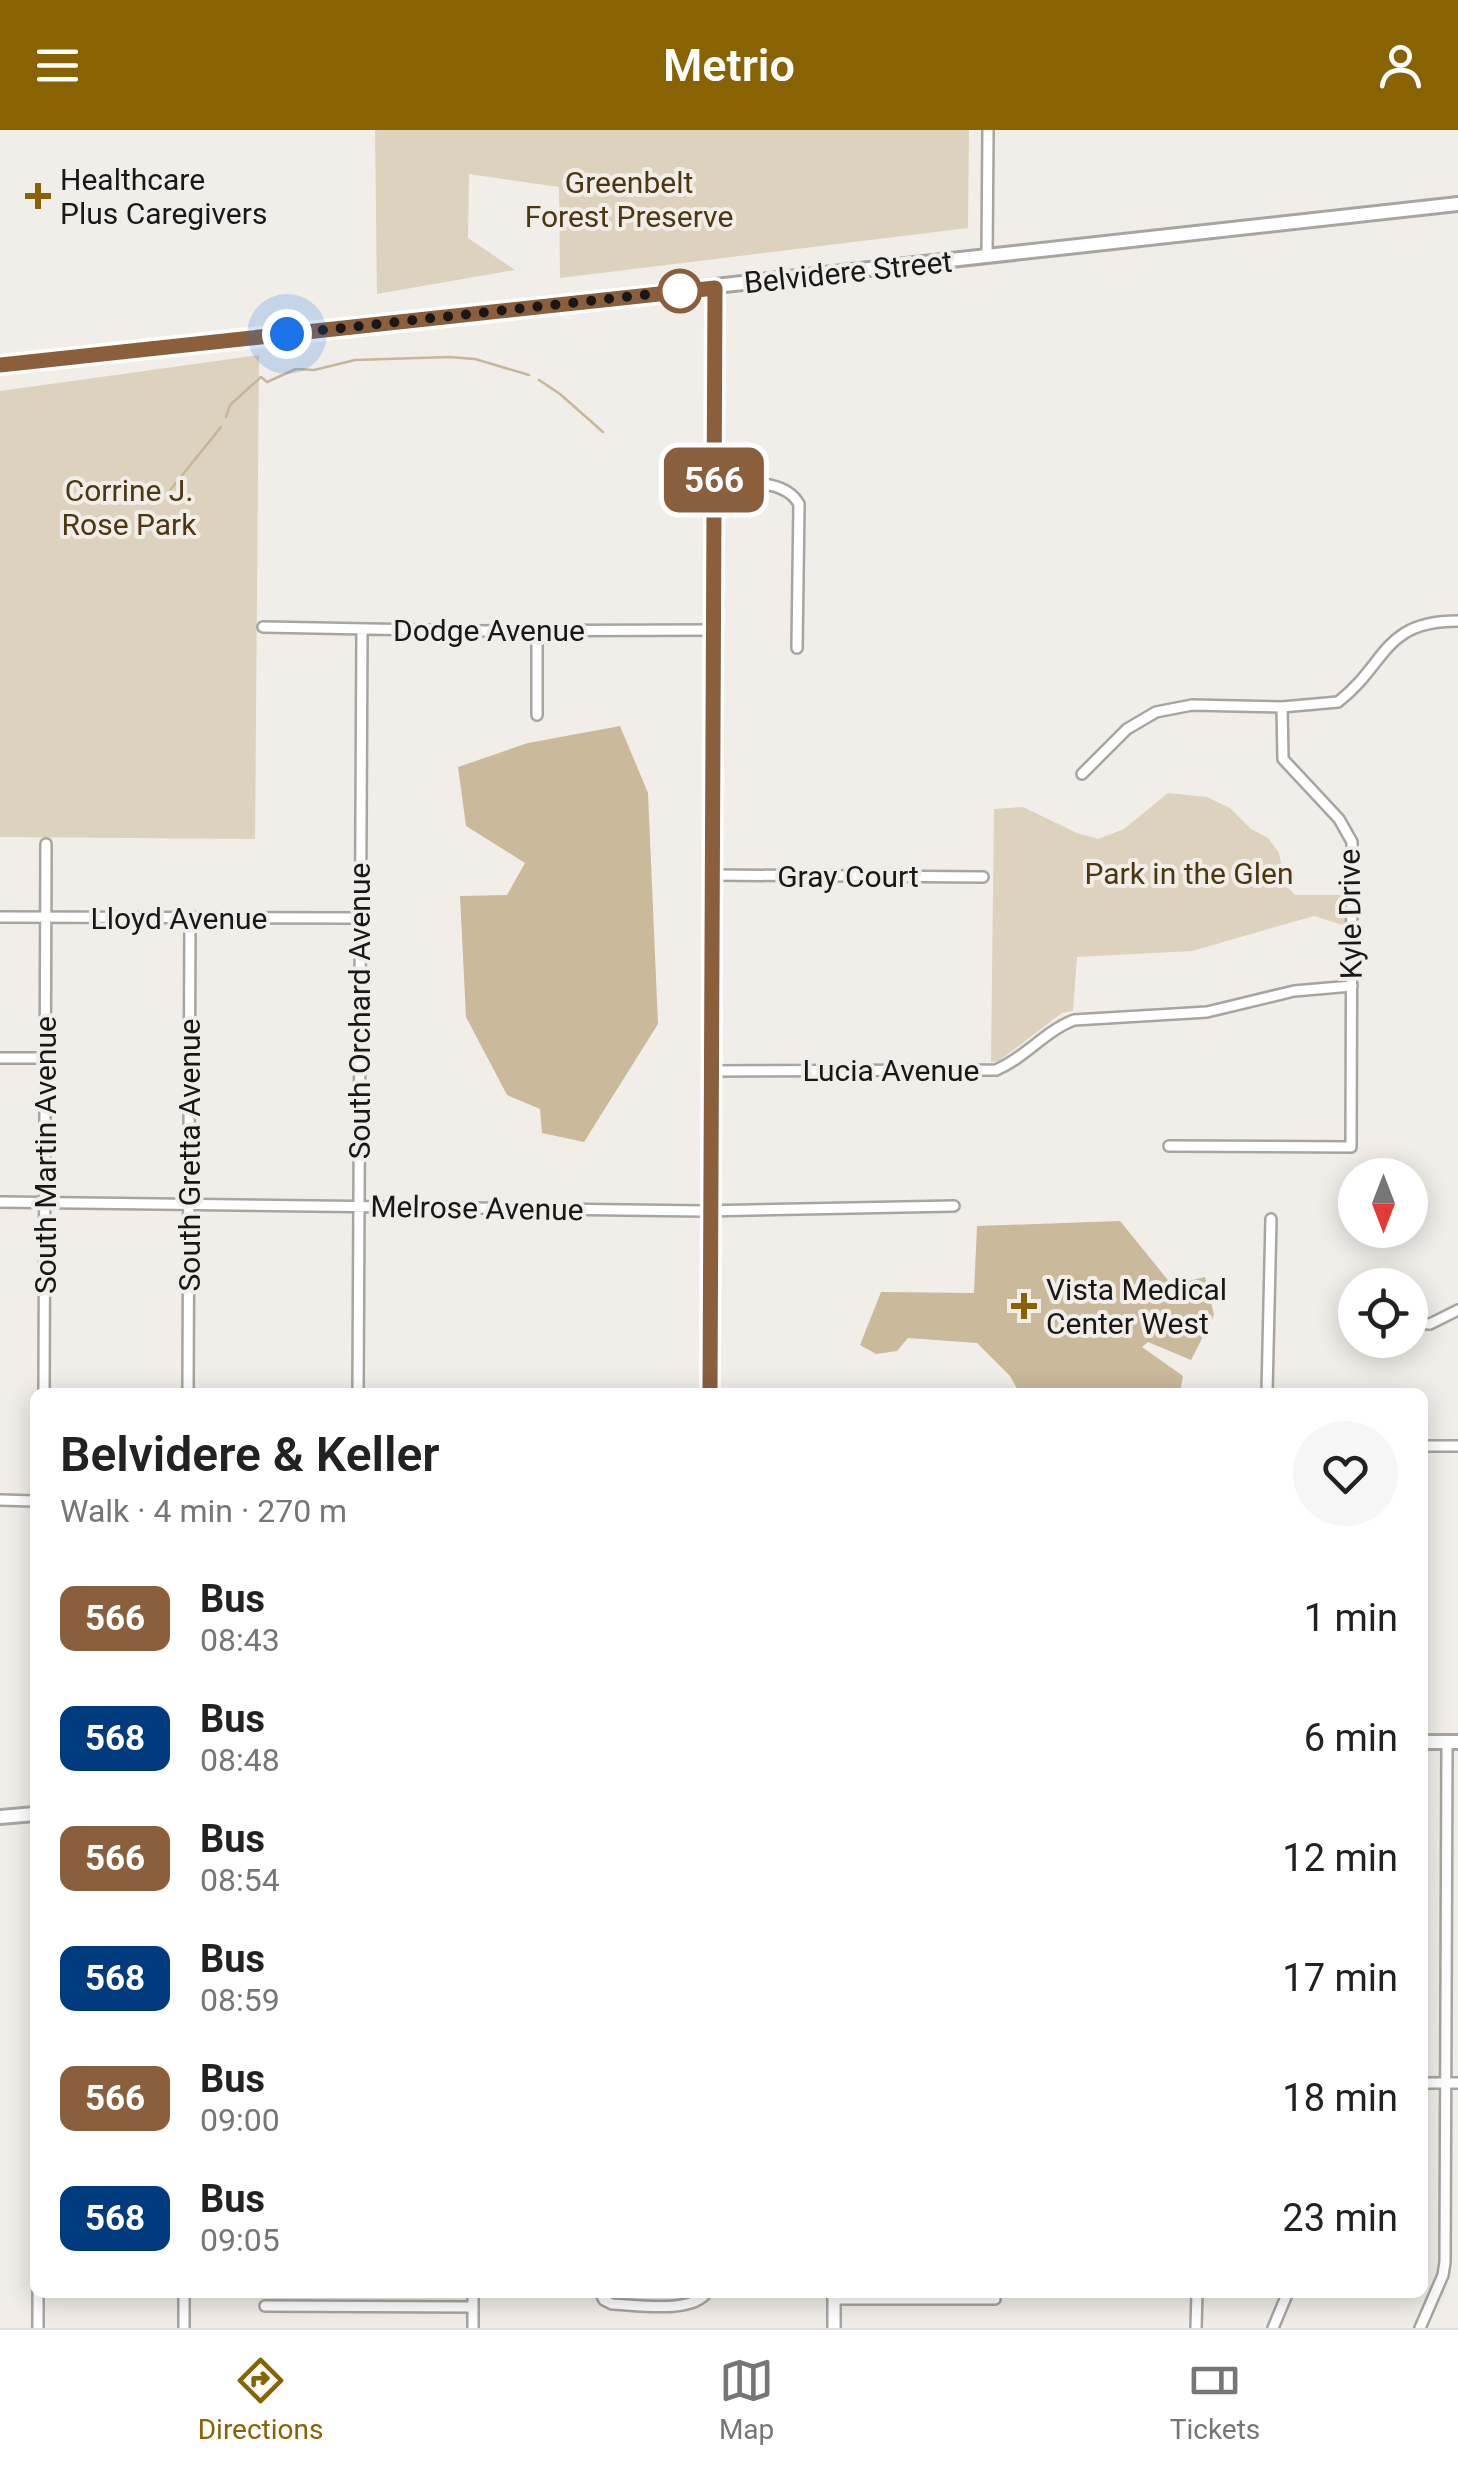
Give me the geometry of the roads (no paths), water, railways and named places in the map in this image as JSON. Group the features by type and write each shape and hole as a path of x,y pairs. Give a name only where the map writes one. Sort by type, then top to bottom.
{"main road":[{"name":"Belvidere Street","path":"0,365 1458,204"},
{"path":"0,1816 30,1814"}],"street":[{"path":"987,256 988,130"},
{"path":"710,1388 715,288"},
{"path":"714,483 780,486 793,494 798,504 797,648"},
{"path":"1082,774 1127,729 1156,712 1192,706 1338,702 1405,631 1436,621 1458,621"},
{"name":"Dodge Avenue","path":"263,627 714,630"},
{"name":"South Orchard Avenue","path":"358,1388 362,629"},
{"path":"537,631 537,715"},
{"name":"Kyle Drive","path":"1169,1146 1356,1150 1352,842 1339,819 1283,759 1282,706"},
{"name":"South Martin Avenue","path":"44,1388 46,844"},
{"name":"Gray Court","path":"713,875 983,877"},
{"name":"Lloyd Avenue","path":"0,917 359,918"},
{"name":"South Gretta Avenue","path":"188,1388 190,918"},
{"name":"Lucia Avenue","path":"712,1071 996,1070 1074,1020 1207,1012 1308,988 1352,986"},
{"path":"0,1058 45,1058"},
{"name":"Melrose Avenue","path":"0,1202 711,1211 954,1206"},
{"path":"1267,1388 1271,1219"},
{"path":"1428,1324 1458,1310"},
{"path":"1428,1446 1458,1446"},
{"path":"0,1500 30,1500"},
{"path":"1420,2328 1445,2262 1452,1742"},
{"path":"1428,2083 1458,2084"},
{"path":"38,2298 38,2328"},
{"path":"184,2298 184,2328"},
{"path":"328,2298 328,2306"},
{"path":"473,2298 473,2328"},
{"path":"603,2298 612,2304 690,2306 704,2298"},
{"path":"834,2298 834,2328"},
{"path":"1196,2298 1196,2328"},
{"path":"1273,2328 1286,2298"},
{"path":"265,2306 473,2307"}],"waterway":[{"path":"226,417 230,405 261,377 267,382 296,369 314,370 355,360 475,359 529,375"},
{"path":"539,380 603,432"},
{"path":"171,489 221,427"}],"place":[{"name":"Healthcare Plus Caregivers","path":"38,196"},
{"name":"Vista Medical Center West","path":"1024,1306"}],"park label":[{"name":"Greenbelt Forest Preserve","path":"629,199"},
{"name":"Corrine J. Rose Park","path":"129,507"},
{"name":"Park in the Glen","path":"1189,873"}]}
